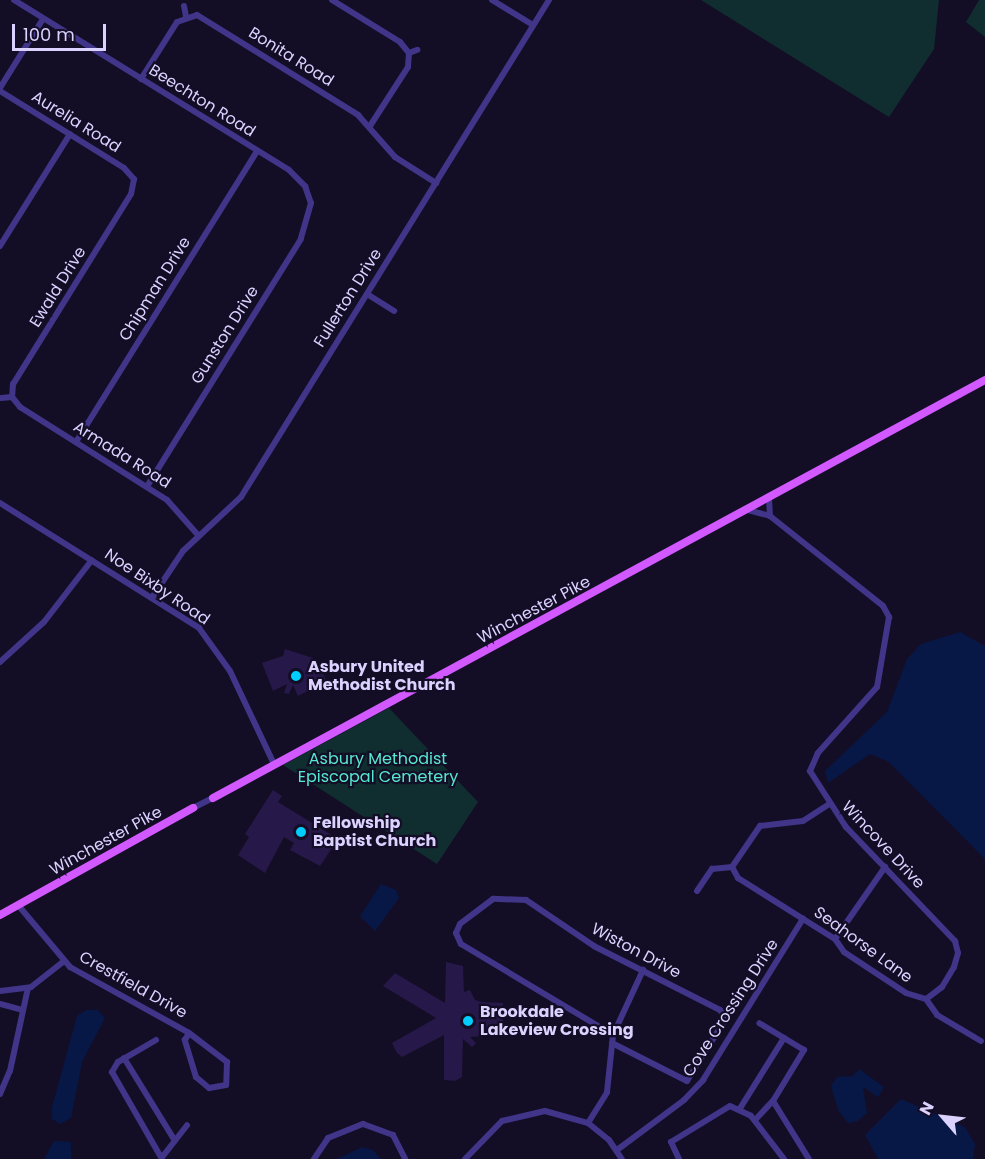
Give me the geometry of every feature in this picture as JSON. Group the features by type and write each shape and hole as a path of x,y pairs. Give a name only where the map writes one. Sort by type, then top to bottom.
{"main road":[{"name":"Winchester Pike","path":"213,798 985,380"},
{"name":"Winchester Pike","path":"0,915 194,808"}],"street":[{"name":"Beechton Road","path":"14,0 295,175 309,194"},
{"path":"332,0 400,42 409,53 408,67 370,126"},
{"path":"492,0 533,26"},
{"name":"Fullerton Drive","path":"153,596 183,550 242,497 549,0"},
{"path":"141,80 172,28 186,16 184,6"},
{"name":"Bonita Road","path":"186,16 197,15 370,126 394,157 436,183"},
{"path":"0,90 43,19"},
{"path":"409,53 417,50"},
{"name":"Aurelia Road","path":"0,90 137,178"},
{"path":"0,246 70,134"},
{"name":"Chipman Drive","path":"76,442 257,151"},
{"name":"Ewald Drive","path":"12,397 13,384 131,194 137,178"},
{"name":"Gunston Drive","path":"147,486 307,228 312,211 309,194"},
{"path":"367,294 394,311"},
{"path":"1,398 12,397"},
{"name":"Armada Road","path":"12,397 20,408 147,486 177,508 199,536"},
{"path":"769,498 770,516"},
{"name":"Noe Bixby Road","path":"0,502 153,596 199,628 216,646 274,764"},
{"name":"Wincove Drive","path":"747,510 770,516 883,606 890,621 877,687 811,764 828,805 956,945 952,972 926,999"},
{"path":"0,662 45,622 92,560"},
{"name":"Winchester Pike","path":"194,808 213,798"},
{"path":"697,891 712,869 732,867 760,826 802,821 828,805"},
{"name":"Seahorse Lane","path":"732,867 738,878 835,939 844,952 898,988 926,999 937,1015 981,1041"},
{"path":"835,939 885,867"},
{"name":"Wiston Drive","path":"499,897 521,899 594,946 643,970 723,1012 726,1022 693,1076 683,1082 461,944 458,928 478,906 499,897"},
{"name":"Crestfield Drive","path":"18,905 64,961 189,1033 227,1062 226,1085 209,1088 196,1077 185,1040 189,1033"},
{"name":"Cove Crossing Drive","path":"616,1150 684,1100 703,1080 803,919"},
{"path":"0,991 28,988 64,961"},
{"path":"588,1123 607,1092 612,1039 643,970"},
{"path":"0,1094 10,1071 28,988"},
{"path":"0,1004 22,1010"},
{"path":"755,1120 773,1101 804,1050 759,1023"},
{"path":"739,1110 784,1038"},
{"path":"156,1040 124,1058 113,1068 114,1079 163,1157 187,1125"},
{"path":"124,1058 175,1141"},
{"path":"773,1101 809,1159"},
{"path":"679,1159 671,1142 730,1106 755,1120 784,1159"},
{"path":"465,1159 487,1132 519,1114 555,1112 588,1123 616,1150 622,1159"},
{"path":"314,1159 328,1138 363,1124 393,1135 406,1158"}],"green space":[{"path":"701,0 939,0 934,49 889,117"},
{"path":"979,0 985,0 985,37 966,22"},
{"name":"Asbury Methodist Episcopal Cemetery","path":"389,708 478,802 437,864 283,765"}],"water":[{"path":"960,632 985,646 985,859 889,762 870,754 828,783 825,771 887,712 907,659 921,644"},
{"path":"381,884 396,890 399,898 375,931 360,916"},
{"path":"86,1010 98,1010 105,1018 82,1062 71,1118 60,1124 52,1119 52,1107 77,1016"},
{"path":"859,1069 884,1087 878,1097 863,1087 867,1113 858,1121 848,1123 838,1110 831,1086 837,1077 853,1076"},
{"path":"901,1099 965,1127 975,1144 973,1159 878,1159 865,1135"},
{"path":"54,1141 71,1142 71,1159 44,1159"},
{"path":"362,1147 373,1150 381,1159 337,1159"}],"building":[{"name":"Asbury United Methodist Church","path":"285,649 313,658 308,672 319,666 327,681 298,696 293,685 289,694 284,693 287,684 273,691 262,663 283,656"},
{"name":"Fellowship Baptist Church","path":"273,790 282,796 278,802 338,839 320,866 290,850 294,843 284,837 265,873 238,855 249,837 245,834"},
{"name":"Brookdale Lakeview Crossing","path":"446,962 463,966 464,992 470,990 475,1000 503,1003 503,1035 470,1037 476,1043 472,1047 463,1039 462,1077 455,1081 444,1080 444,1035 402,1057 397,1053 392,1043 436,1018 383,986 395,973 445,1003"}],"place":[{"name":"Asbury United Methodist Church","path":"296,676"},
{"name":"Fellowship Baptist Church","path":"301,832"},
{"name":"Brookdale Lakeview Crossing","path":"468,1021"}]}
